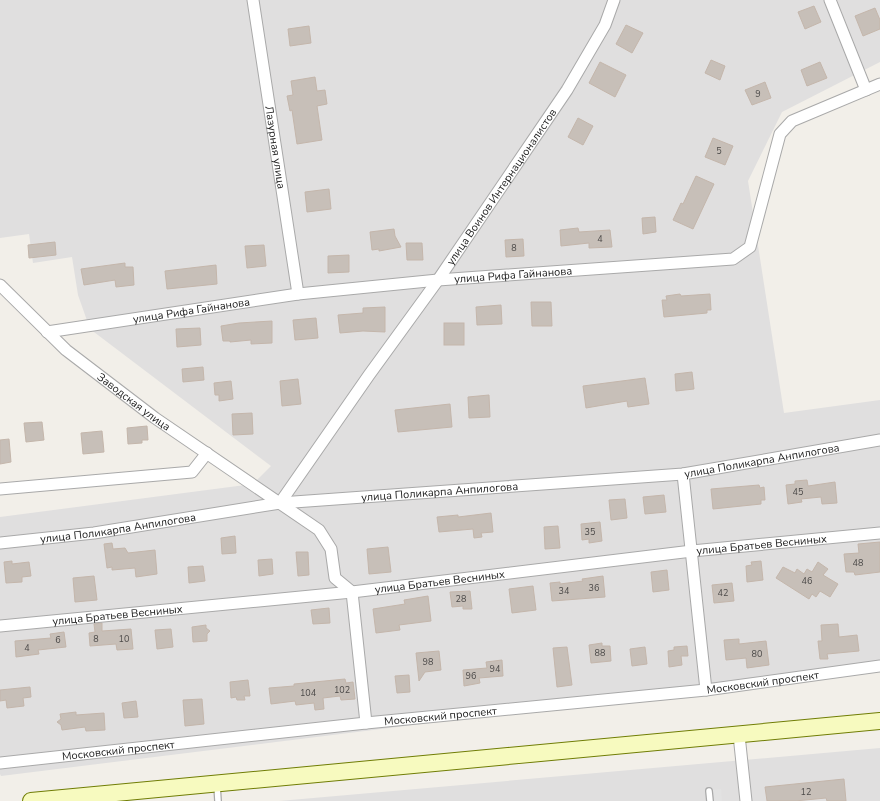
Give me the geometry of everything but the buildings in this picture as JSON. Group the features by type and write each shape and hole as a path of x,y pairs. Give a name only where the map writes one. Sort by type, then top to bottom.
{"main road":[{"path":"31,801 880,721"}],"street":[{"name":"Лазурная улица","path":"253,0 298,294"},
{"name":"улица Воинов Интернационалистов","path":"280,503 369,375 438,280 567,90 605,25 614,0"},
{"path":"830,0 866,90"},
{"name":"улица Рифа Гайнанова","path":"47,332 298,294 438,280 733,259 750,247 780,134 792,121 880,84"},
{"name":"Заводская улица","path":"0,285 66,350 155,418 319,530 331,549 335,578 352,592"},
{"name":"улица Поликарпа Анпилогова","path":"0,543 94,533 280,503 683,474 880,440"},
{"path":"0,489 192,472 207,453"},
{"path":"683,474 706,690"},
{"name":"улица Братьев Весниных","path":"0,626 352,592 692,551 880,533"},
{"path":"352,592 366,723"},
{"name":"Московский проспект","path":"2,759 706,690 880,666"},
{"path":"739,735 746,801"}],"lane":[{"path":"216,783 218,801"},
{"path":"709,791 710,801"}],"shaded area":[{"path":"0,0 880,0 880,62 782,112 748,181 784,413 880,400 880,667 1,776 0,517 253,484 271,466 90,329 78,295 72,257 33,263 29,234 0,238"},
{"path":"880,748 880,801 279,801"},
{"path":"721,789 722,801 714,801 712,790"}]}
